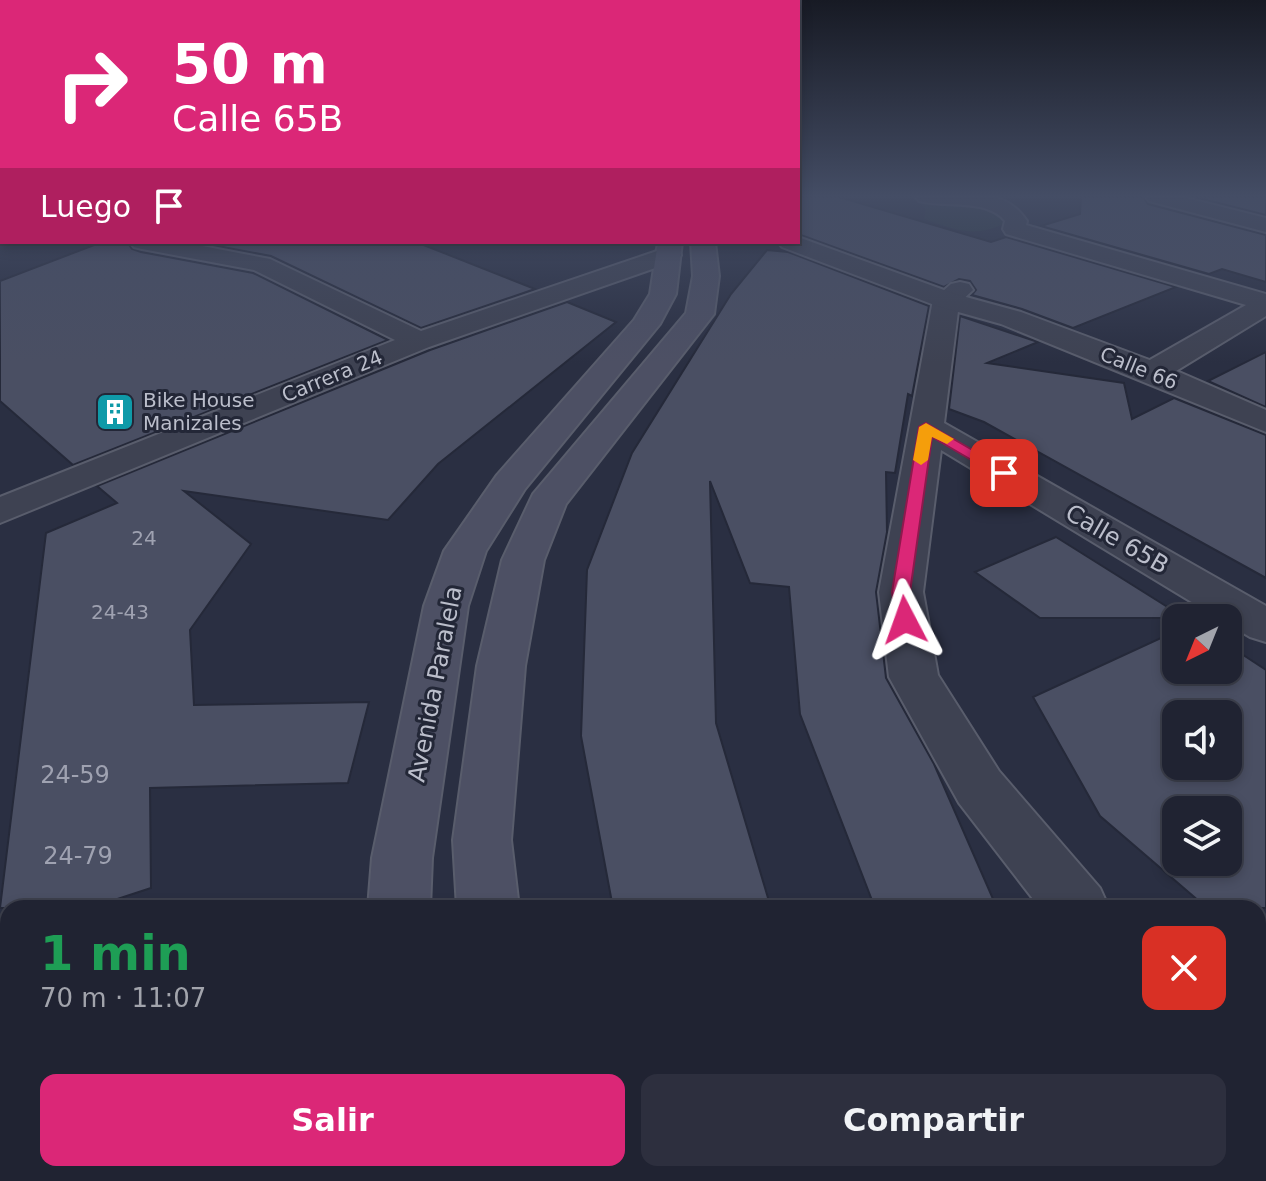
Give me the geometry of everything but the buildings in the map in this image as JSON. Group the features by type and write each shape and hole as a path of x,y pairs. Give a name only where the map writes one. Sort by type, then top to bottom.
{"main road":[{"name":"Avenida Paralela","path":"399,900 402,858 446,606 465,551 510,483 646,324 663,294 679,252"},
{"path":"487,900 482,840 501,666 523,560 547,502 700,314 706,276 686,252"}],"street":[{"path":"197,252 261,264 419,341"},
{"name":"Carrera 24","path":"0,511 419,341 664,252"},
{"name":"Calle 66","path":"821,252 953,295"},
{"name":"Calle 66","path":"851,252 1152,372 1266,422"},
{"path":"1093,252 1266,303"},
{"path":"953,295 926,427 901,592 914,677 979,787 1071,900"},
{"path":"1152,372 1266,303"},
{"name":"Calle 65B","path":"926,427 1266,626"}],"slow traffic":[{"path":"921,460 926,427 947,439"}],"place":[{"name":"Bike House Manizales","path":"115,412"}],"route":[{"path":"905,620 901,592 926,427 1004,473"}]}
